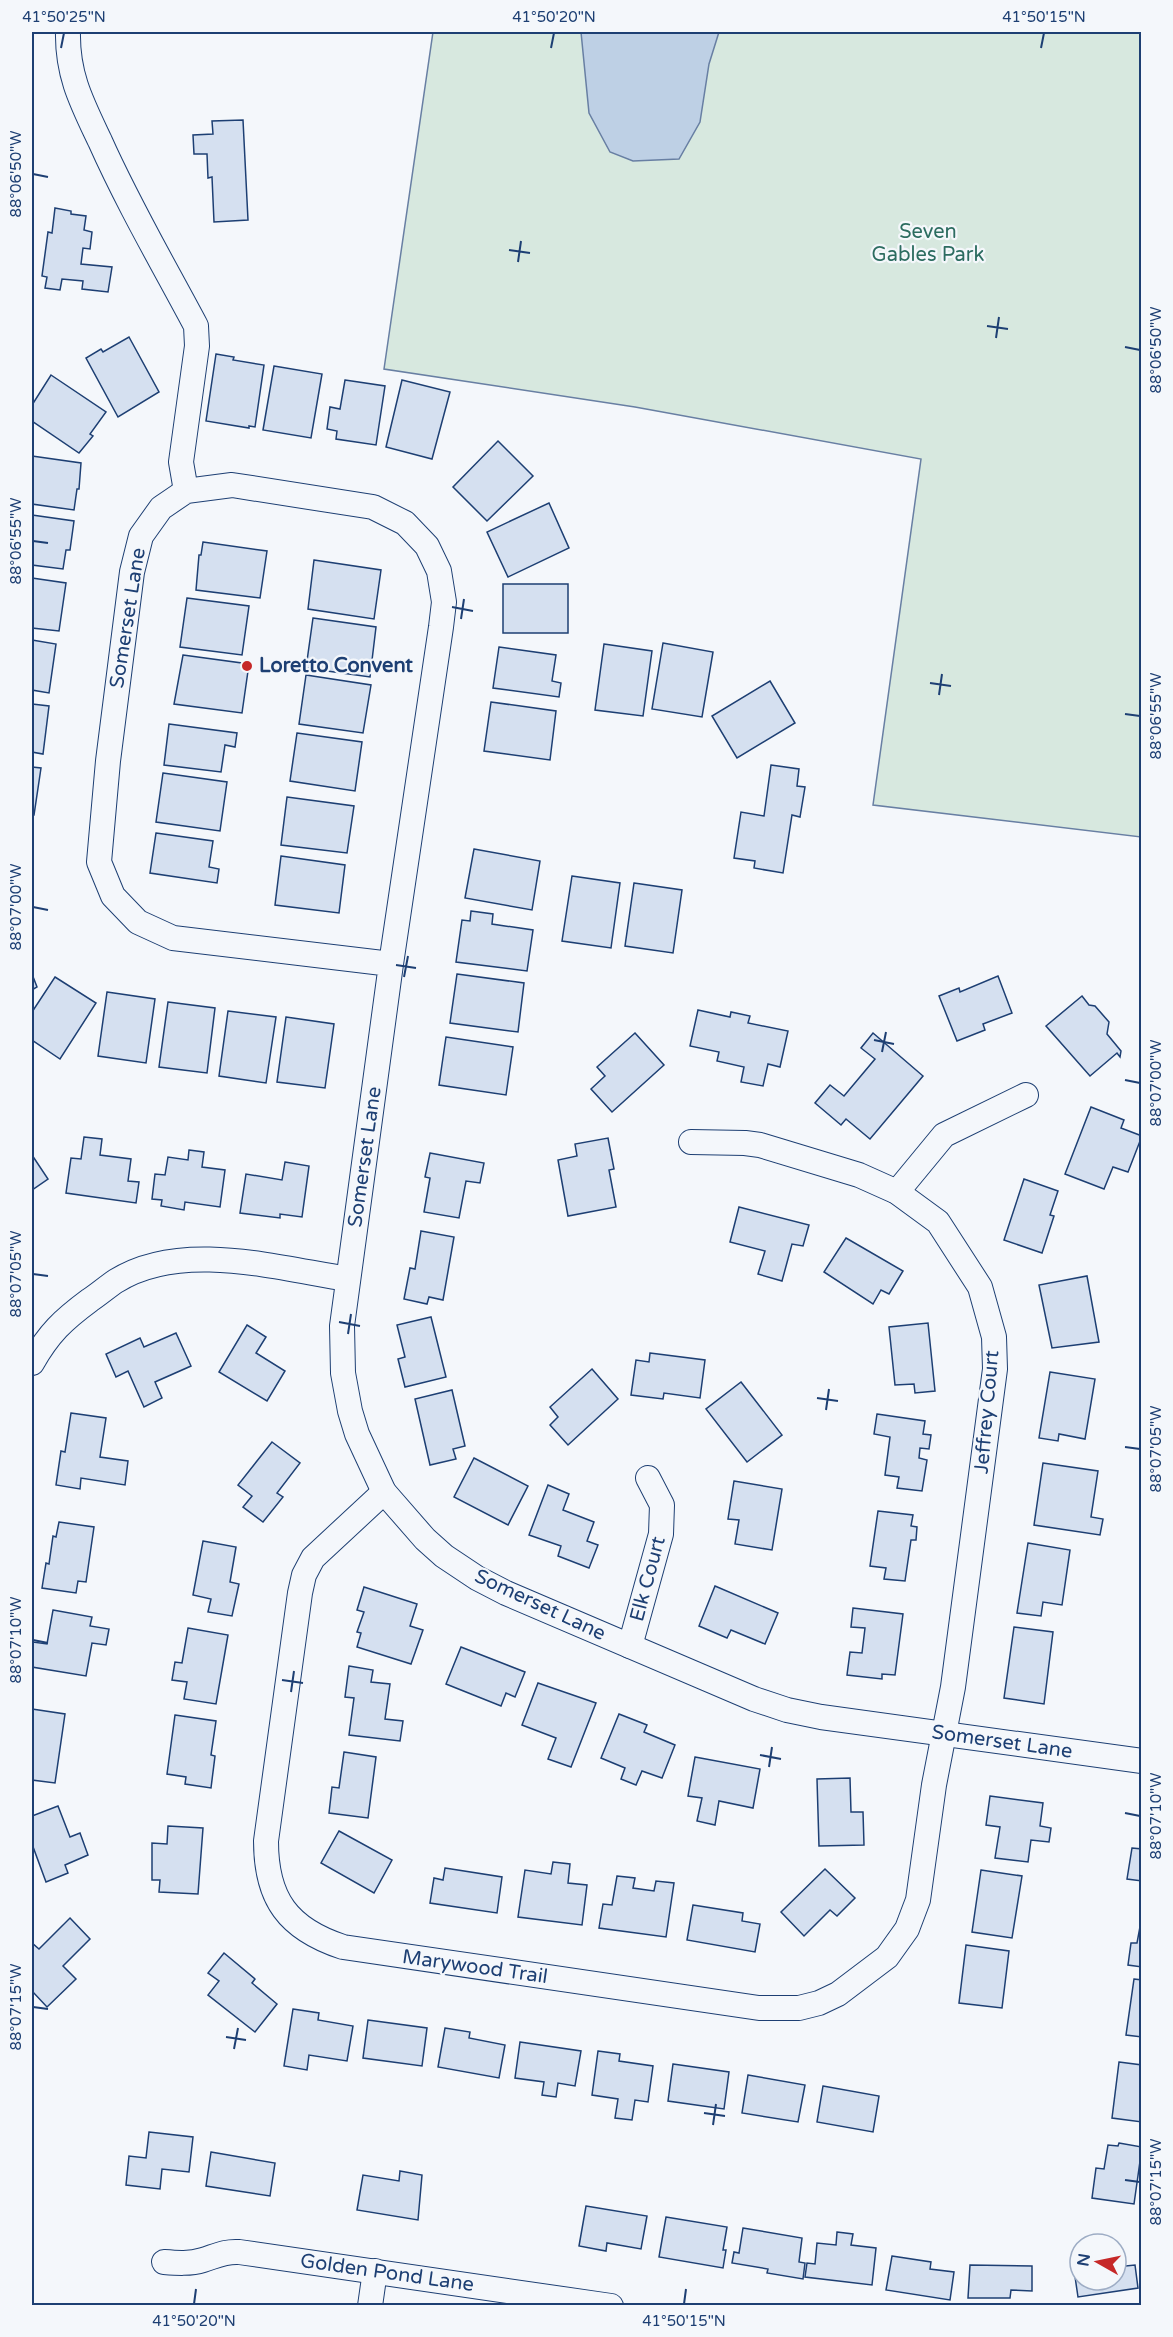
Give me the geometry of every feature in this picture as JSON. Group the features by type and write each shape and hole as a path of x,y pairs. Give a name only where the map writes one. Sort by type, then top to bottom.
{"street":[{"path":"68,32 68,54 75,87 112,169 196,326 197,346 181,462 186,491"},
{"name":"Somerset Lane","path":"392,964 173,938 138,922 113,896 99,862 108,761 132,572 141,536 161,508 186,491 232,485 373,507 405,523 413,530 427,546 439,571 444,602 441,627 342,1326 343,1373 357,1434 384,1492 425,1539 460,1568 506,1593 754,1699 822,1718 1142,1761"},
{"path":"897,1192 944,1135 1026,1095"},
{"name":"Jeffrey Court","path":"691,1142 760,1145 859,1176 897,1192 938,1222 980,1287 994,1337 994,1390 953,1687 944,1734"},
{"path":"32,1362 43,1343 62,1321 117,1280 141,1270 168,1263 207,1259 348,1279"},
{"name":"Elk Court","path":"630,1646 661,1534 662,1505 648,1478"},
{"name":"Marywood Trail","path":"384,1492 313,1558 304,1575 281,1730 266,1841 266,1863 283,1911 323,1941 343,1947 759,2008 799,2008 819,2002 838,1994 887,1957 907,1929 918,1900 934,1785 944,1734"},
{"name":"Golden Pond Lane","path":"164,2262 183,2263 202,2260 228,2251 239,2252 611,2306"},
{"path":"370,2306 375,2271"}],"green space":[{"name":"Seven Gables Park","path":"433,32 1141,32 1141,837 873,805 921,459 635,407 384,369"}],"water":[{"path":"581,32 719,32 709,64 700,122 679,159 633,161 610,152 589,113"}],"building":[{"path":"243,120 248,220 214,222 212,177 208,178 207,154 194,154 193,135 213,134 212,121"},
{"path":"55,208 71,211 71,214 86,216 84,230 92,232 90,249 83,248 81,264 112,267 108,292 82,289 83,281 62,279 60,290 45,288 47,277 42,276 48,232 52,233"},
{"path":"129,337 159,392 118,417 86,358 101,349 103,352"},
{"path":"216,354 234,357 233,360 264,365 255,427 206,421"},
{"path":"274,366 322,374 311,438 263,430"},
{"path":"51,375 106,412 90,434 93,436 79,453 32,421 32,405"},
{"path":"345,380 385,386 376,445 336,439 337,431 327,429 330,407 340,409"},
{"path":"402,380 450,392 432,459 386,447"},
{"path":"498,441 533,476 487,521 453,487"},
{"path":"32,456 81,463 79,489 77,489 74,510 32,504"},
{"path":"549,503 569,548 508,577 487,532"},
{"path":"32,515 74,521 70,550 66,550 63,569 32,565"},
{"path":"203,542 267,551 260,598 196,590 199,555 201,555"},
{"path":"314,560 381,570 374,619 308,609"},
{"path":"32,578 66,583 59,631 32,628"},
{"path":"503,584 568,584 568,633 503,633"},
{"path":"187,598 249,606 242,655 180,647"},
{"path":"313,618 376,627 370,677 306,668"},
{"path":"32,640 56,644 49,693 32,690"},
{"path":"663,643 713,652 702,717 652,709"},
{"path":"604,644 652,651 643,716 595,710"},
{"path":"499,647 556,655 552,681 561,683 559,697 493,688"},
{"path":"183,655 249,664 242,713 174,704"},
{"path":"306,675 371,685 363,733 299,724"},
{"path":"770,681 795,723 737,758 712,716"},
{"path":"491,702 556,711 550,760 484,751"},
{"path":"32,704 49,706 43,754 32,752"},
{"path":"169,724 237,733 235,747 225,745 221,772 164,765"},
{"path":"297,733 362,742 355,791 290,781"},
{"path":"771,765 799,769 797,786 805,787 800,817 792,815 783,873 754,868 755,861 734,858 741,812 764,816"},
{"path":"32,767 41,768 34,815 32,815"},
{"path":"163,773 227,782 220,831 156,822"},
{"path":"287,797 354,806 347,853 281,845"},
{"path":"156,833 213,841 209,867 219,869 217,883 150,873"},
{"path":"474,849 540,861 532,910 465,898"},
{"path":"281,856 345,865 339,913 275,905"},
{"path":"572,876 620,883 611,948 562,941"},
{"path":"634,883 682,890 673,953 625,946"},
{"path":"471,911 493,914 492,924 533,930 527,971 456,962 462,920 470,921"},
{"path":"32,974 37,987 32,990"},
{"path":"457,974 524,983 518,1032 450,1023"},
{"path":"998,976 1012,1013 983,1024 985,1030 957,1041 939,996 959,988 960,992"},
{"path":"55,977 96,1003 60,1059 32,1040 32,1012"},
{"path":"107,992 155,999 146,1063 98,1056"},
{"path":"1082,996 1089,1005 1095,1006 1109,1022 1107,1034 1121,1051 1120,1057 1117,1053 1090,1076 1046,1026"},
{"path":"168,1002 215,1008 207,1073 159,1067"},
{"path":"698,1010 730,1017 731,1012 750,1016 748,1023 788,1031 780,1067 768,1064 763,1086 741,1082 744,1067 717,1061 719,1052 690,1046"},
{"path":"228,1011 276,1017 266,1083 219,1076"},
{"path":"286,1017 334,1024 325,1088 277,1082"},
{"path":"635,1033 664,1065 612,1112 591,1089 605,1076 597,1067"},
{"path":"873,1033 923,1076 870,1139 846,1119 841,1125 815,1103 830,1085 844,1096 875,1059 861,1048"},
{"path":"446,1037 513,1047 506,1095 439,1085"},
{"path":"1091,1107 1124,1120 1121,1128 1142,1136 1128,1172 1113,1167 1104,1189 1065,1174"},
{"path":"84,1137 102,1139 100,1155 131,1159 128,1181 139,1182 136,1203 66,1193 71,1158 81,1159"},
{"path":"608,1138 614,1169 609,1170 616,1207 568,1216 558,1160 577,1156 575,1144"},
{"path":"189,1150 204,1152 202,1167 225,1170 220,1207 185,1202 184,1210 161,1206 162,1200 152,1199 155,1174 165,1175 168,1157 188,1160"},
{"path":"430,1153 484,1163 480,1183 466,1181 459,1218 424,1212 430,1178 425,1177"},
{"path":"32,1155 48,1179 32,1190"},
{"path":"285,1162 309,1166 302,1217 280,1214 280,1218 240,1213 246,1174 282,1180"},
{"path":"1024,1179 1058,1191 1050,1215 1054,1216 1042,1253 1004,1240"},
{"path":"739,1207 809,1225 803,1246 792,1244 782,1281 758,1274 765,1251 730,1242"},
{"path":"421,1231 454,1237 443,1300 429,1297 427,1304 404,1299 410,1268 415,1269"},
{"path":"846,1238 903,1271 889,1294 881,1290 873,1304 824,1272"},
{"path":"1087,1276 1099,1342 1052,1348 1039,1285"},
{"path":"431,1317 446,1377 405,1387 398,1359 405,1357 397,1325"},
{"path":"928,1323 935,1391 915,1393 914,1384 895,1385 889,1327"},
{"path":"247,1325 266,1337 256,1353 285,1371 267,1401 219,1372"},
{"path":"176,1333 191,1366 155,1382 162,1398 144,1407 128,1371 116,1377 106,1354 140,1338 144,1347"},
{"path":"650,1353 705,1360 700,1398 664,1393 663,1399 631,1395 636,1360 649,1362"},
{"path":"592,1369 618,1399 568,1445 550,1425 558,1417 550,1407"},
{"path":"1050,1372 1095,1379 1085,1439 1059,1434 1058,1441 1039,1438"},
{"path":"741,1382 782,1435 747,1462 706,1409"},
{"path":"452,1390 465,1446 453,1449 456,1459 430,1465 415,1399"},
{"path":"71,1413 106,1418 100,1457 128,1461 125,1485 81,1478 80,1489 56,1485 61,1451 65,1452"},
{"path":"877,1414 925,1421 923,1434 931,1435 929,1449 920,1448 919,1458 927,1460 922,1491 897,1488 899,1477 885,1475 890,1437 874,1434"},
{"path":"272,1442 300,1463 277,1493 283,1497 263,1522 243,1507 252,1496 238,1485"},
{"path":"474,1458 528,1486 508,1525 454,1497"},
{"path":"1043,1463 1098,1471 1091,1517 1103,1519 1100,1535 1034,1525"},
{"path":"734,1481 782,1489 772,1550 735,1544 739,1520 728,1519"},
{"path":"548,1485 569,1494 563,1510 594,1522 587,1541 598,1545 589,1568 558,1556 561,1546 529,1535"},
{"path":"878,1511 913,1515 911,1526 917,1527 916,1540 911,1540 905,1581 884,1579 886,1568 870,1566"},
{"path":"59,1522 94,1527 86,1582 78,1581 76,1593 42,1588 46,1563 49,1564 53,1536 56,1537"},
{"path":"203,1541 236,1547 230,1582 239,1584 232,1616 208,1612 211,1599 193,1595"},
{"path":"1028,1543 1070,1550 1062,1605 1043,1602 1041,1616 1017,1613"},
{"path":"715,1586 778,1613 765,1644 731,1630 727,1638 699,1626"},
{"path":"364,1587 417,1604 410,1626 423,1630 411,1664 357,1647 361,1633 357,1632 364,1612 357,1610"},
{"path":"853,1608 903,1614 895,1675 882,1674 882,1679 847,1675 850,1652 862,1653 865,1628 851,1627"},
{"path":"53,1610 92,1617 90,1626 109,1629 106,1645 92,1643 86,1676 32,1667 33,1642 47,1644"},
{"path":"1014,1627 1053,1632 1044,1704 1004,1698"},
{"path":"188,1628 228,1635 216,1704 184,1699 187,1682 172,1680 175,1662 182,1663"},
{"path":"461,1647 525,1672 515,1697 506,1693 501,1706 446,1684"},
{"path":"349,1666 373,1670 371,1682 390,1684 385,1719 403,1721 400,1741 349,1735 354,1698 345,1697"},
{"path":"538,1683 596,1703 571,1767 548,1759 556,1738 522,1725"},
{"path":"32,1709 65,1714 55,1783 32,1780"},
{"path":"619,1714 647,1725 644,1732 675,1745 662,1778 642,1771 636,1785 621,1779 625,1768 601,1758"},
{"path":"175,1715 216,1721 211,1755 215,1756 211,1788 185,1784 186,1777 167,1774"},
{"path":"344,1752 376,1757 368,1818 329,1813 332,1787 339,1788"},
{"path":"695,1757 760,1769 753,1808 719,1801 715,1825 697,1821 702,1798 688,1796"},
{"path":"850,1778 851,1812 863,1812 864,1845 819,1846 817,1779"},
{"path":"990,1796 1043,1803 1040,1826 1051,1828 1049,1842 1031,1840 1028,1862 995,1858 1000,1827 986,1825"},
{"path":"58,1806 70,1837 80,1833 88,1855 65,1865 68,1873 46,1882 32,1844 32,1816"},
{"path":"168,1826 203,1828 198,1894 159,1892 160,1880 152,1880 152,1843 167,1844"},
{"path":"339,1831 392,1860 374,1893 321,1863"},
{"path":"1132,1848 1142,1849 1142,1881 1127,1879"},
{"path":"553,1862 570,1864 568,1883 587,1885 582,1925 518,1917 525,1870 551,1874"},
{"path":"445,1868 502,1877 497,1913 430,1903 434,1878 443,1880"},
{"path":"825,1869 855,1898 837,1916 830,1910 804,1936 781,1912"},
{"path":"981,1870 1022,1876 1012,1938 972,1932"},
{"path":"617,1876 635,1878 633,1888 654,1891 656,1881 674,1883 666,1937 599,1928 603,1904 612,1905"},
{"path":"693,1905 743,1913 742,1921 760,1924 755,1952 687,1940"},
{"path":"1142,1916 1142,1967 1128,1965 1131,1943 1137,1943"},
{"path":"70,1918 90,1939 63,1966 76,1979 47,2007 32,1991 32,1943 39,1949"},
{"path":"966,1945 1009,1951 1002,2008 959,2003"},
{"path":"224,1953 255,1979 252,1983 277,2004 255,2032 208,1995 219,1981 208,1973"},
{"path":"1134,1979 1142,1980 1142,2037 1126,2035"},
{"path":"293,2009 319,2013 318,2020 353,2026 347,2061 309,2055 307,2070 284,2066"},
{"path":"368,2020 427,2028 422,2066 363,2058"},
{"path":"445,2028 470,2032 469,2038 505,2045 499,2078 438,2067"},
{"path":"520,2042 581,2051 575,2086 558,2083 556,2097 542,2095 544,2082 515,2078"},
{"path":"598,2051 620,2054 619,2061 653,2066 648,2102 635,2100 632,2120 615,2118 618,2099 592,2095"},
{"path":"1119,2062 1142,2065 1142,2122 1112,2118"},
{"path":"673,2064 729,2072 724,2109 668,2101"},
{"path":"748,2075 805,2085 798,2122 742,2113"},
{"path":"823,2086 879,2096 873,2132 817,2122"},
{"path":"149,2132 193,2137 189,2172 162,2169 160,2189 126,2185 129,2156 146,2158"},
{"path":"1119,2143 1142,2147 1134,2204 1092,2198 1096,2168 1104,2169 1108,2145 1118,2146"},
{"path":"211,2152 275,2163 270,2196 206,2186"},
{"path":"400,2171 422,2175 418,2220 357,2210 363,2175 399,2181"},
{"path":"586,2206 647,2216 641,2249 607,2243 606,2251 579,2246"},
{"path":"666,2217 727,2227 723,2268 659,2257"},
{"path":"743,2228 802,2238 799,2262 805,2263 803,2279 767,2273 768,2269 732,2263 734,2252 739,2253"},
{"path":"837,2232 853,2234 851,2245 876,2248 872,2285 805,2277 807,2263 815,2264 817,2243 836,2245"},
{"path":"892,2256 931,2262 930,2269 954,2272 950,2300 886,2290"},
{"path":"970,2265 1032,2266 1032,2291 1011,2290 1010,2298 968,2298"},
{"path":"1135,2265 1138,2288 1128,2290 1128,2266"},
{"path":"1077,2292 1111,2292 1078,2297"}],"place":[{"name":"Loretto Convent","path":"247,666"}]}
